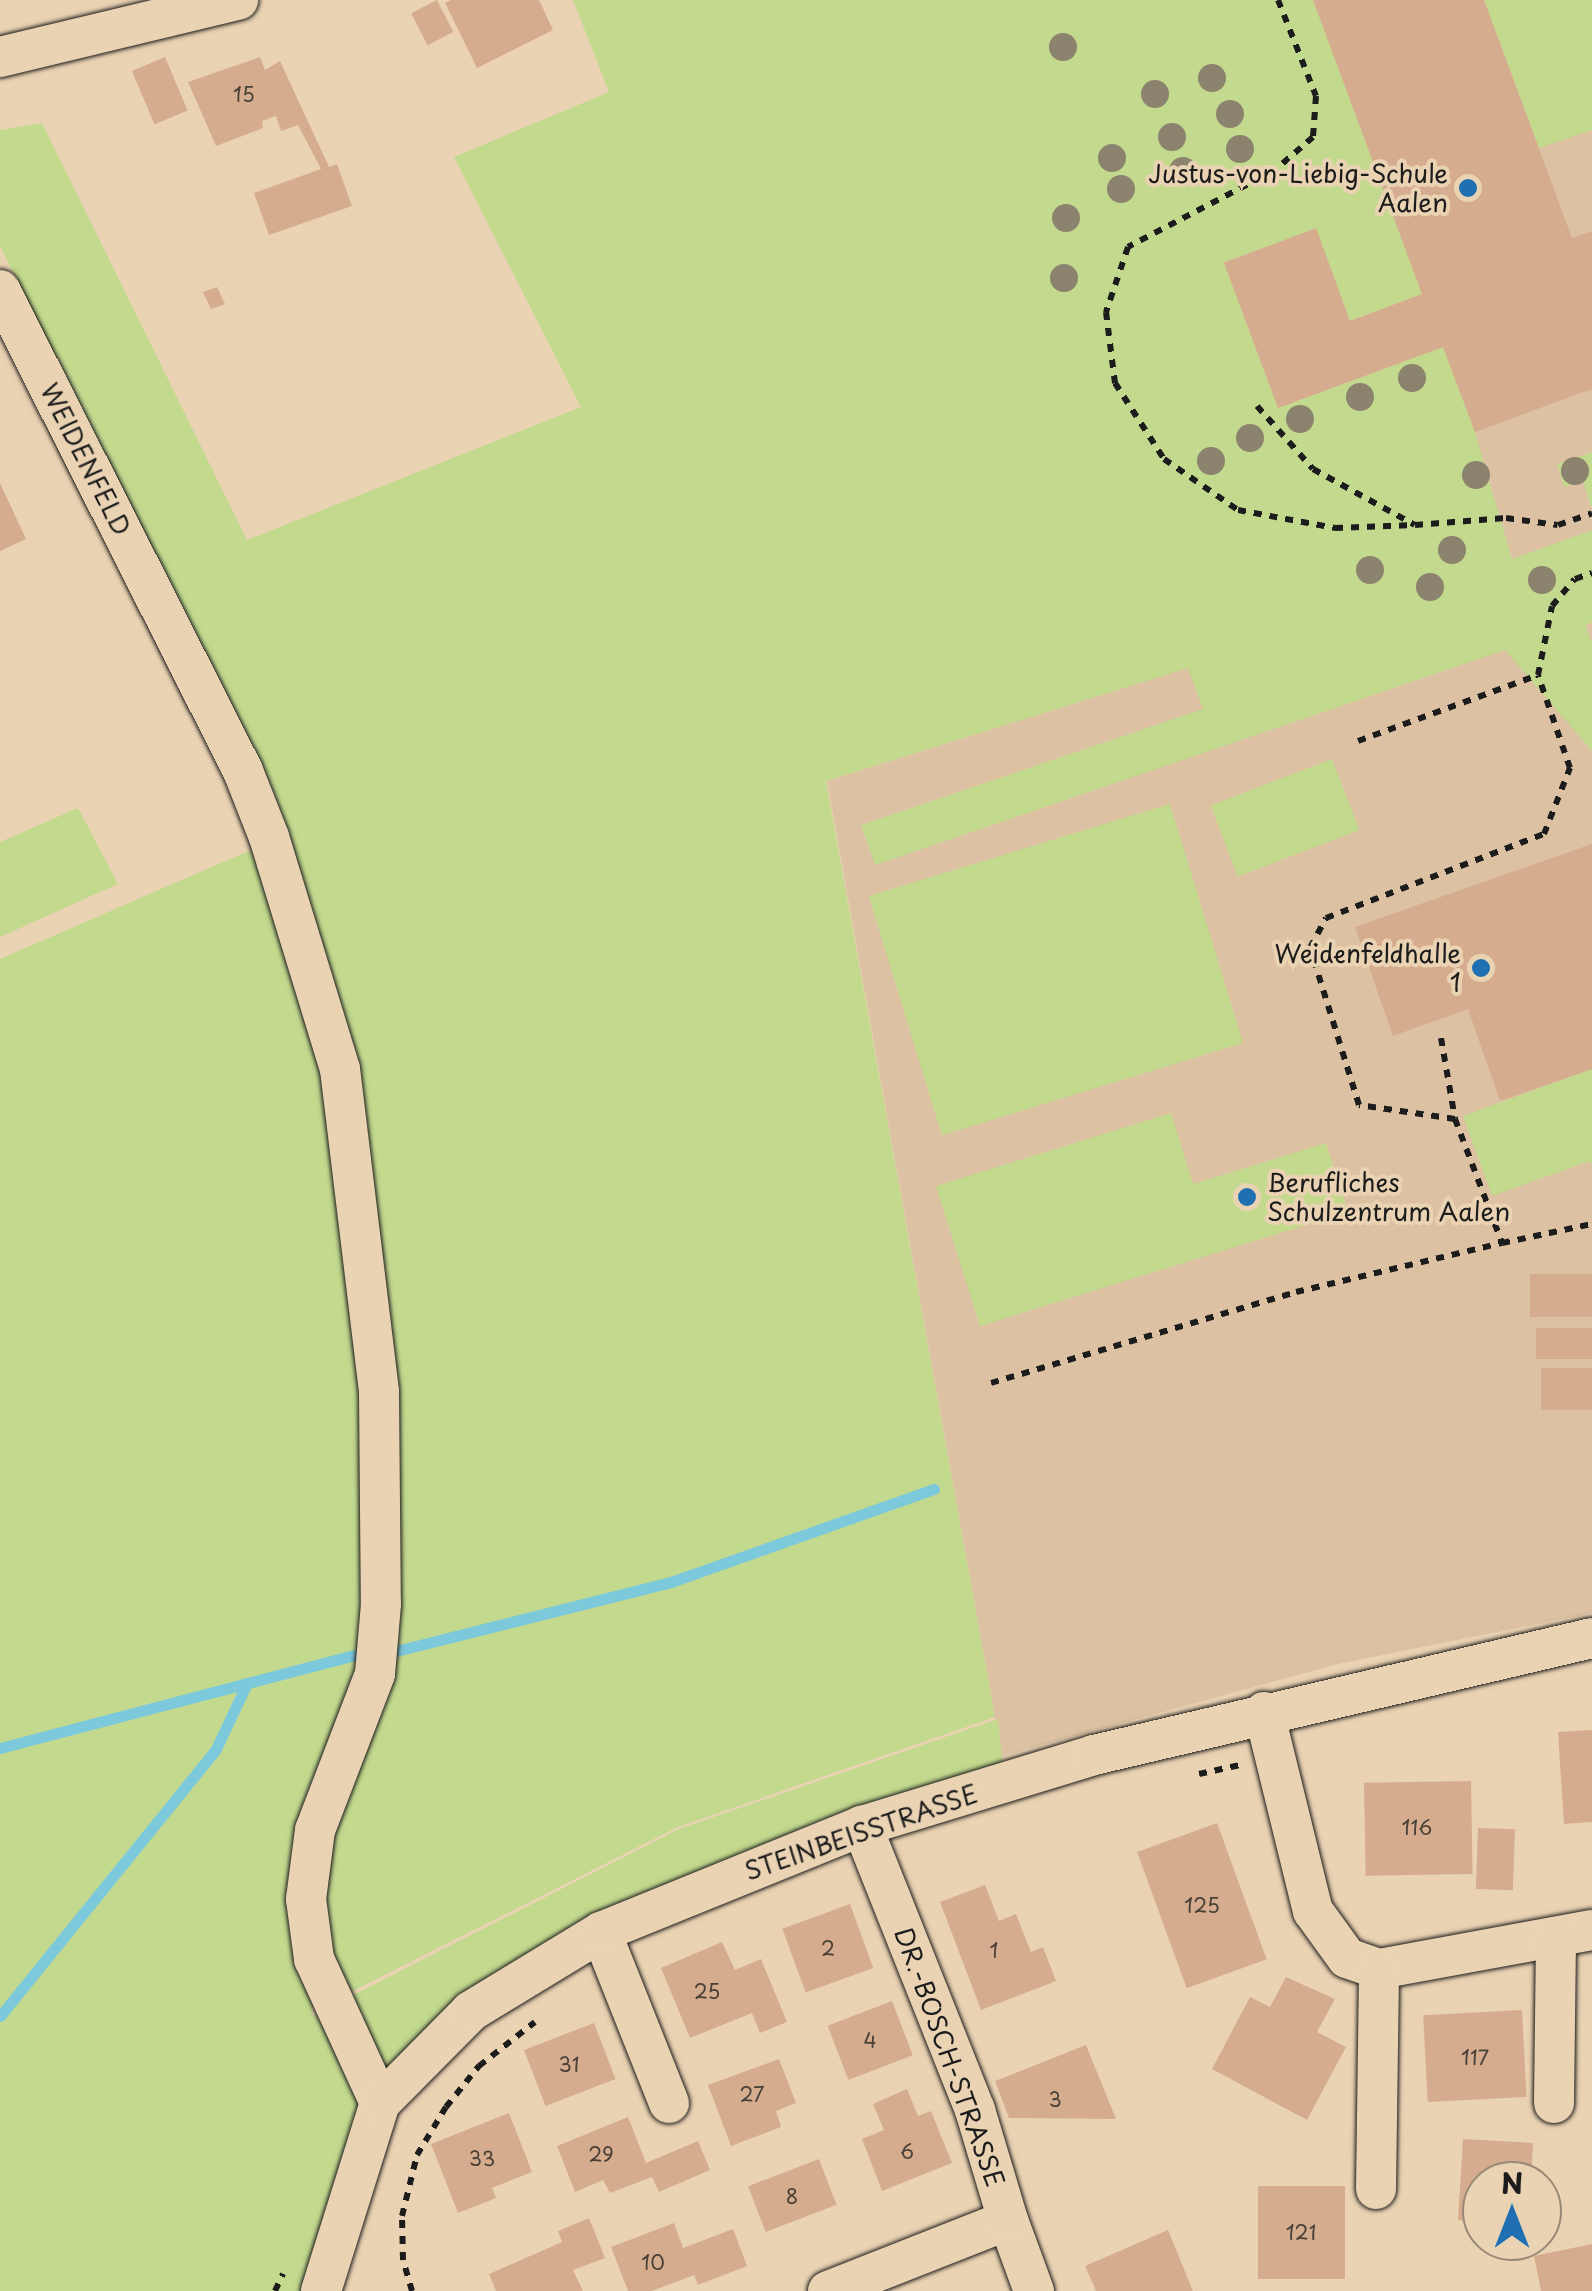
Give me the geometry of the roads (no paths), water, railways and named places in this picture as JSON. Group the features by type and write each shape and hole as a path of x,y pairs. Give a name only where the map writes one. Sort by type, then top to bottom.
{"street":[{"path":"0,57 147,11 238,0"},
{"name":"WEIDENFELD","path":"0,290 243,771 269,838 340,1068 379,1392 381,1604 375,1674 315,1830 306,1899 314,1960 380,2103"},
{"name":"STEINBEISSTRASSE","path":"321,2291 380,2103 471,2011 600,1932 862,1826 1094,1755 1592,1638"},
{"path":"1264,1712 1314,1911 1347,1958 1380,1969 1574,1933 1554,2103"},
{"name":"DR.-BOSCH-STRASSE","path":"828,2291 1008,2220 974,2110 862,1826"},
{"path":"600,1932 669,2103"},
{"path":"1376,2189 1380,1969"},
{"path":"1008,2220 1034,2291"}],"waterway":[{"path":"396,1651 671,1582 934,1489"},
{"path":"0,1748 354,1655"},
{"path":"0,2016 216,1749 247,1683"}],"place":[{"name":"Justus-von-Liebig-Schule Aalen","path":"1468,188"},
{"name":"Weidenfeldhalle 1","path":"1481,968"},
{"name":"Berufliches Schulzentrum Aalen","path":"1247,1197"}]}
